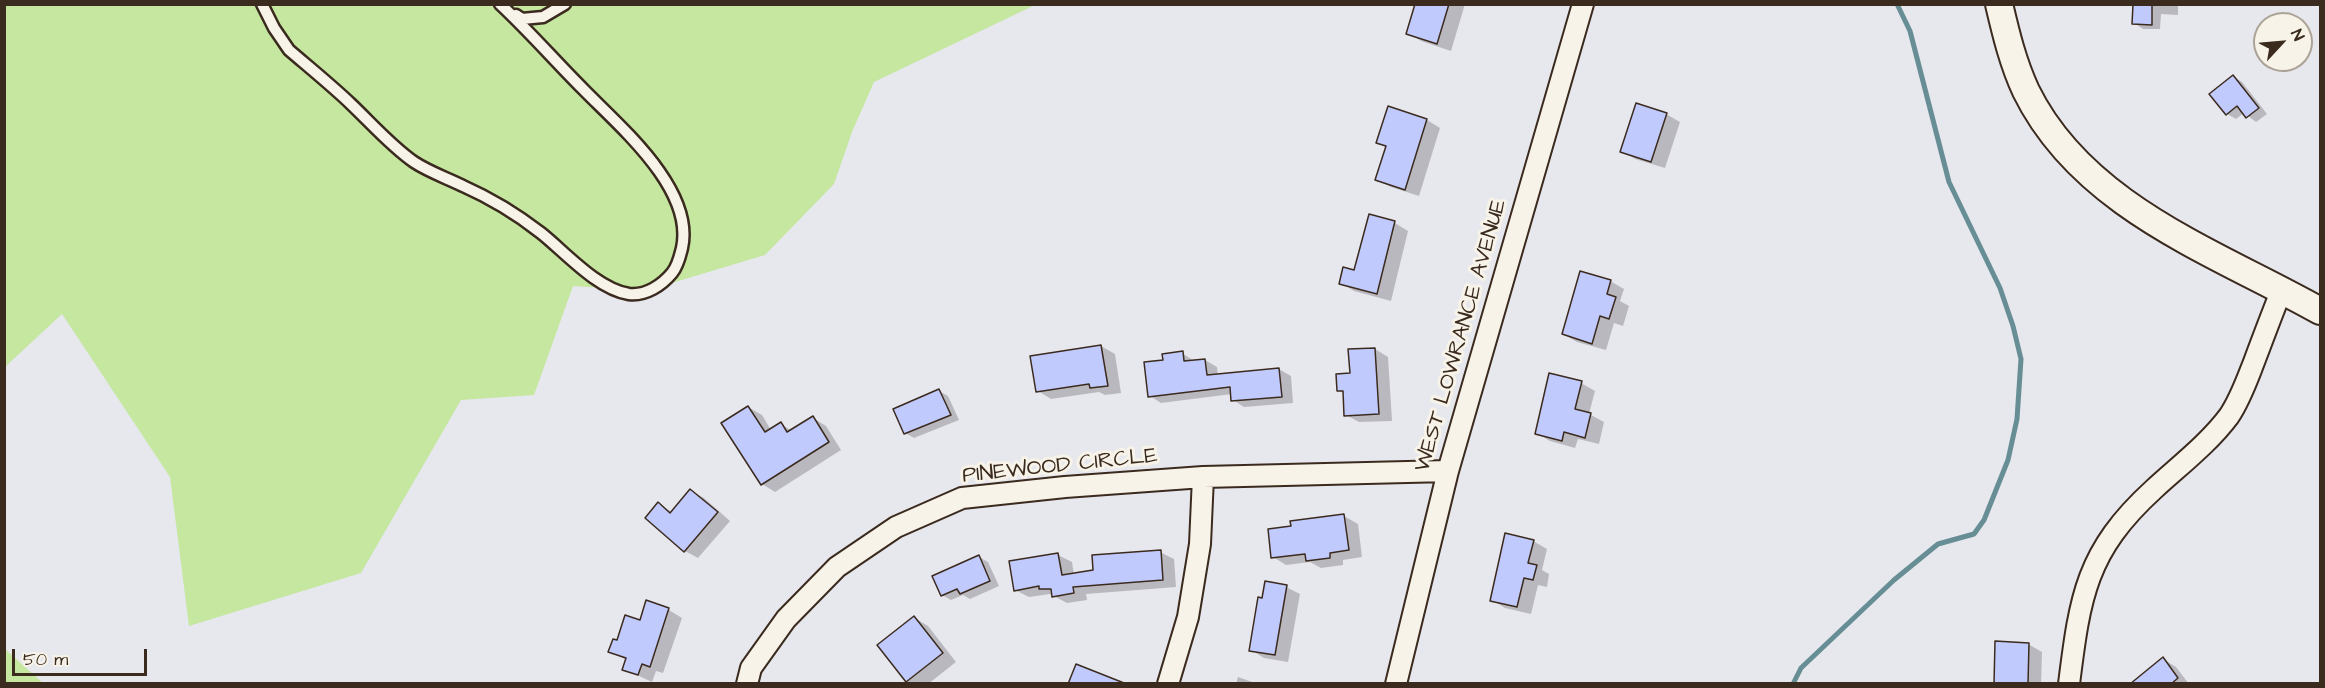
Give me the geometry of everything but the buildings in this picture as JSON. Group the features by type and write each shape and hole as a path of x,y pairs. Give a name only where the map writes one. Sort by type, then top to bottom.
{"street":[{"name":"WEST LOWRANCE AVENUE","path":"1396,684 1448,471 1583,4"},
{"path":"1999,4 2012,56 2027,93 2049,128 2080,165 2113,195 2153,221 2320,311"},
{"path":"2069,684 2081,599 2098,557 2120,524 2140,502 2214,433 2230,414 2243,389 2282,289"},
{"name":"PINEWOOD CIRCLE","path":"747,684 751,668 786,619 837,567 896,527 962,498 1065,487 1203,477 1448,471"},
{"path":"1168,684 1190,607 1200,544 1203,477"}],"lane":[{"path":"262,4 273,28 289,50 414,163 466,187 514,214 541,233 585,271 610,286 628,294 642,294 661,284 674,271 680,258 685,235 679,210 663,177 643,149 501,4"},
{"path":"501,4 522,19 543,17 565,4"}],"green space":[{"path":"5,5 1035,5 874,82 852,132 834,184 765,255 645,291 573,286 534,395 461,400 361,573 189,626 170,477 62,314 5,367"},
{"path":"5,649 43,683 5,683"}],"waterway":[{"path":"1793,684 1801,668 1894,580 1938,544 1974,534 1984,520 2008,460 2017,419 2021,359 2013,326 2000,288 1949,182 1910,31 1897,4"}]}
